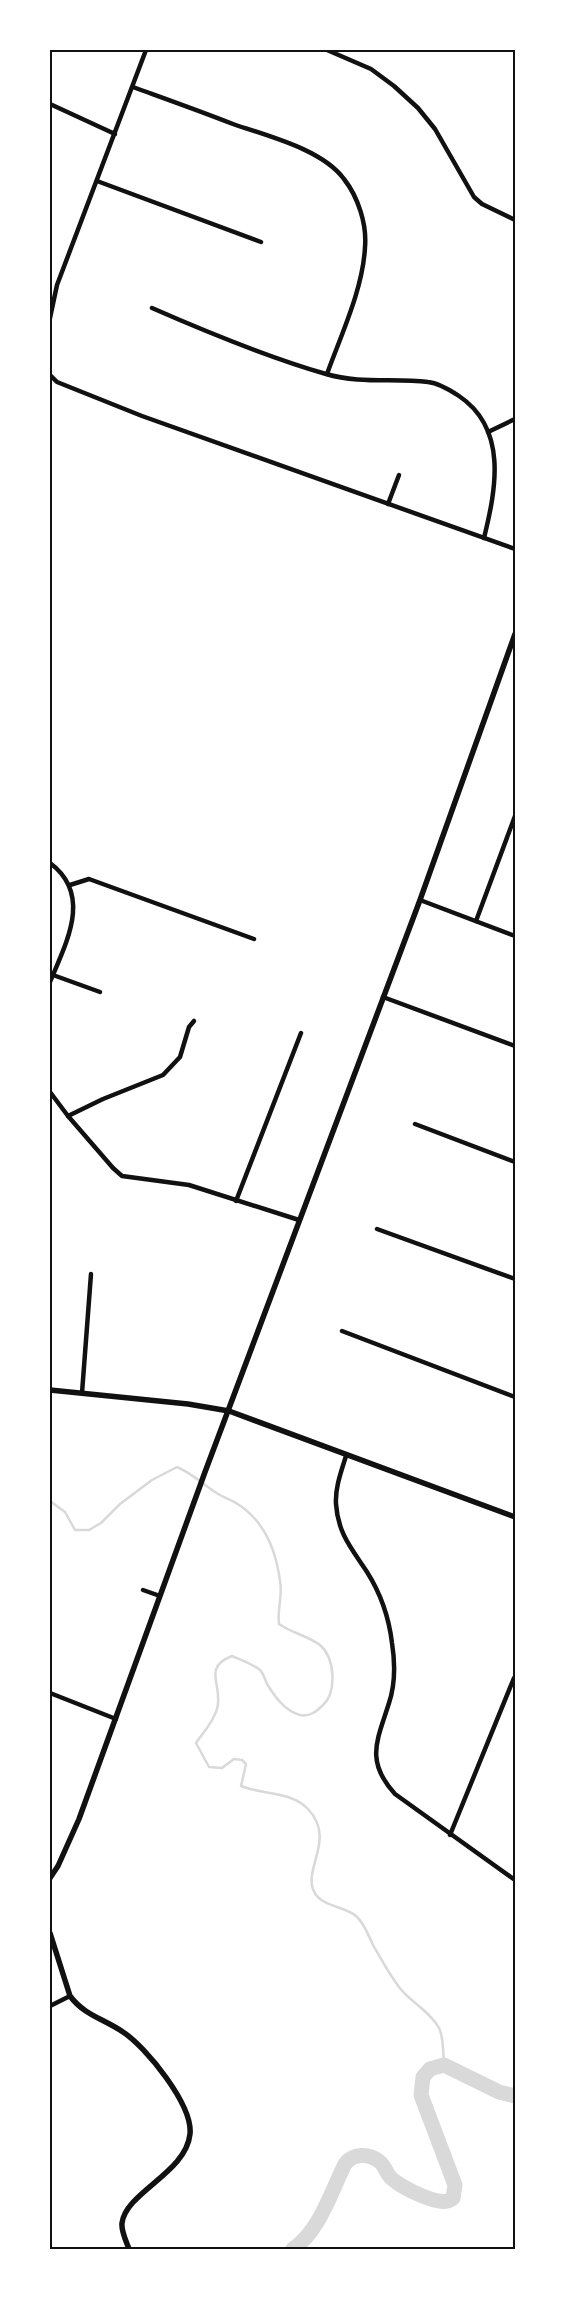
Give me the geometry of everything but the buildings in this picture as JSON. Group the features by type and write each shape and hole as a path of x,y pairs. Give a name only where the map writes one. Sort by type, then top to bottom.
{"street":[{"path":"50,318 57,285 146,50"},
{"path":"327,50 361,63 394,86 418,108 434,129 461,179 474,197 482,204 515,220"},
{"path":"133,87 300,148 331,166 344,179 358,205 364,227 366,245 358,285 327,374"},
{"path":"50,104 115,134"},
{"path":"97,181 261,242"},
{"path":"152,308 233,342 327,374 368,380 430,382 447,388 473,407 482,419 494,454 496,477 484,538"},
{"path":"50,375 57,382 142,416 515,549"},
{"path":"488,432 515,419"},
{"path":"388,504 399,475"},
{"path":"50,1878 58,1866 79,1819 205,1472 420,900 515,634"},
{"path":"476,921 515,816"},
{"path":"50,863 64,876 70,885 74,905 74,920 50,982"},
{"path":"70,885 89,879 254,939"},
{"path":"420,900 515,936"},
{"path":"53,976 100,992"},
{"path":"383,997 515,1046"},
{"path":"68,1116 103,1099 163,1075 180,1057 189,1027 194,1021"},
{"path":"236,1202 301,1033"},
{"path":"50,1092 68,1116 122,1176 189,1186 299,1220"},
{"path":"415,1124 515,1162"},
{"path":"377,1229 515,1279"},
{"path":"82,1393 91,1274"},
{"path":"342,1331 515,1397"},
{"path":"50,1390 188,1404 229,1411 346,1456 515,1517"},
{"path":"346,1456 338,1484 336,1504 339,1523 348,1546 378,1591 390,1623 393,1647 392,1690 376,1742 378,1769 395,1794 515,1880"},
{"path":"142,1590 160,1596"},
{"path":"450,1835 514,1678"},
{"path":"50,1692 116,1719"},
{"path":"50,1933 70,1996 81,2010 121,2031 141,2048 179,2099 189,2120 189,2140 180,2158 137,2200 123,2219 122,2226 128,2249"},
{"path":"50,2006 70,1996"}],"waterway":[{"path":"50,1501 65,1512 75,1530 89,1530 101,1523 120,1504 152,1480 177,1467 246,1510 261,1527 272,1547 278,1569 281,1586 279,1624 315,1642 325,1651 331,1666 331,1692 323,1705 313,1713 300,1715 285,1707 267,1684 260,1670 232,1656 223,1661 215,1672 218,1693 216,1713 196,1743 209,1767 222,1768 234,1759 242,1760 246,1764 241,1786 285,1796 301,1803 308,1809 316,1821 320,1833 312,1876 312,1886 316,1895 324,1902 346,1910 362,1922 395,1982 439,2028 443,2041 444,2065"},
{"path":"293,2249 302,2242 317,2222 345,2164 348,2160 357,2156 376,2159 382,2164 391,2178 422,2196 440,2201 448,2201 453,2198 455,2185 421,2095 423,2077 430,2069 444,2065 499,2092 515,2096"}]}
